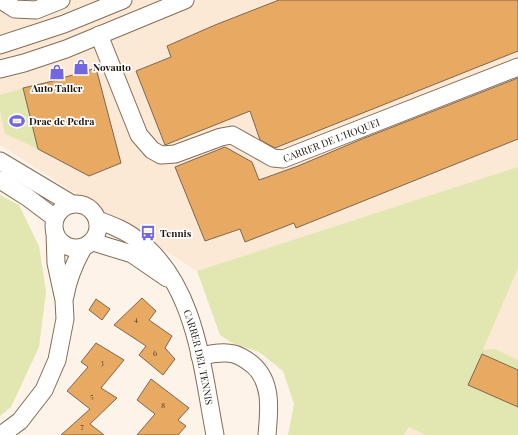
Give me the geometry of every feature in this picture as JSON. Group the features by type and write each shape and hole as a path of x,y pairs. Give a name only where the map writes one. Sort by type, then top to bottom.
{"street":[{"path":"1,0 42,23 64,24"},
{"path":"15,9 36,10 61,0"},
{"path":"0,46 64,24 124,0"},
{"path":"0,68 24,63 48,55 185,0"},
{"name":"CARRER DE L'HOQUEI","path":"99,35 139,135 152,150 161,155 175,154 221,137 232,135 273,158 283,159 518,67"},
{"path":"0,46 18,47 48,55"},
{"name":"CARRER DEL TENNIS","path":"0,161 72,204 85,205 95,214 98,220 116,227 136,238 166,269 188,311 200,356 215,435"},
{"path":"0,180 27,196 55,225 60,242 65,246 77,249 88,245 132,254 174,282"},
{"path":"1,435 20,421 44,390 57,360 66,319 64,300 56,263 55,225 59,212 72,204"},
{"path":"64,300 68,281 75,262 98,232 98,220"},
{"path":"200,356 220,353 234,354 247,360 259,371 266,384 269,399 267,435"}],"shaded area":[{"path":"0,0 518,0 518,167 197,271 0,145"},
{"path":"518,268 518,435 404,435 419,413 459,406"}],"green space":[{"name":"Drac de Pedra","path":"23,88 38,149 5,134 0,111 0,95"},
{"path":"518,167 518,268 483,350 495,349 518,360 518,435 426,435 409,427 404,435 288,435 294,404 283,371 259,352 232,343 220,335 197,271"},
{"path":"0,195 19,205 39,246 46,292 39,347 11,407 0,416"}],"building":[{"path":"279,0 518,0 518,51 275,148 260,140 250,111 165,145 136,71 171,57 167,46"},
{"path":"96,68 121,163 89,176 38,149 23,88"},
{"path":"518,78 518,139 296,228 294,223 245,242 240,229 205,241 175,167 225,147 252,162 259,180 298,166 362,139"},
{"path":"142,298 156,311 149,320 172,336 165,348 175,359 163,375 139,355 146,346 114,325"},
{"path":"96,299 110,309 102,320 89,310"},
{"path":"96,343 124,360 101,388 117,398 90,424 104,435 61,435 90,409 67,391 88,367 81,362"},
{"path":"482,354 518,370 518,407 468,385"},
{"path":"151,379 189,408 178,420 186,426 178,435 137,435 155,414 137,400"}],"place":[{"name":"Novauto","path":"81,67"},
{"name":"Auto Taller","path":"57,72"},
{"name":"Drac de Pedra","path":"17,121"},
{"name":"Tennis","path":"148,233"}]}
